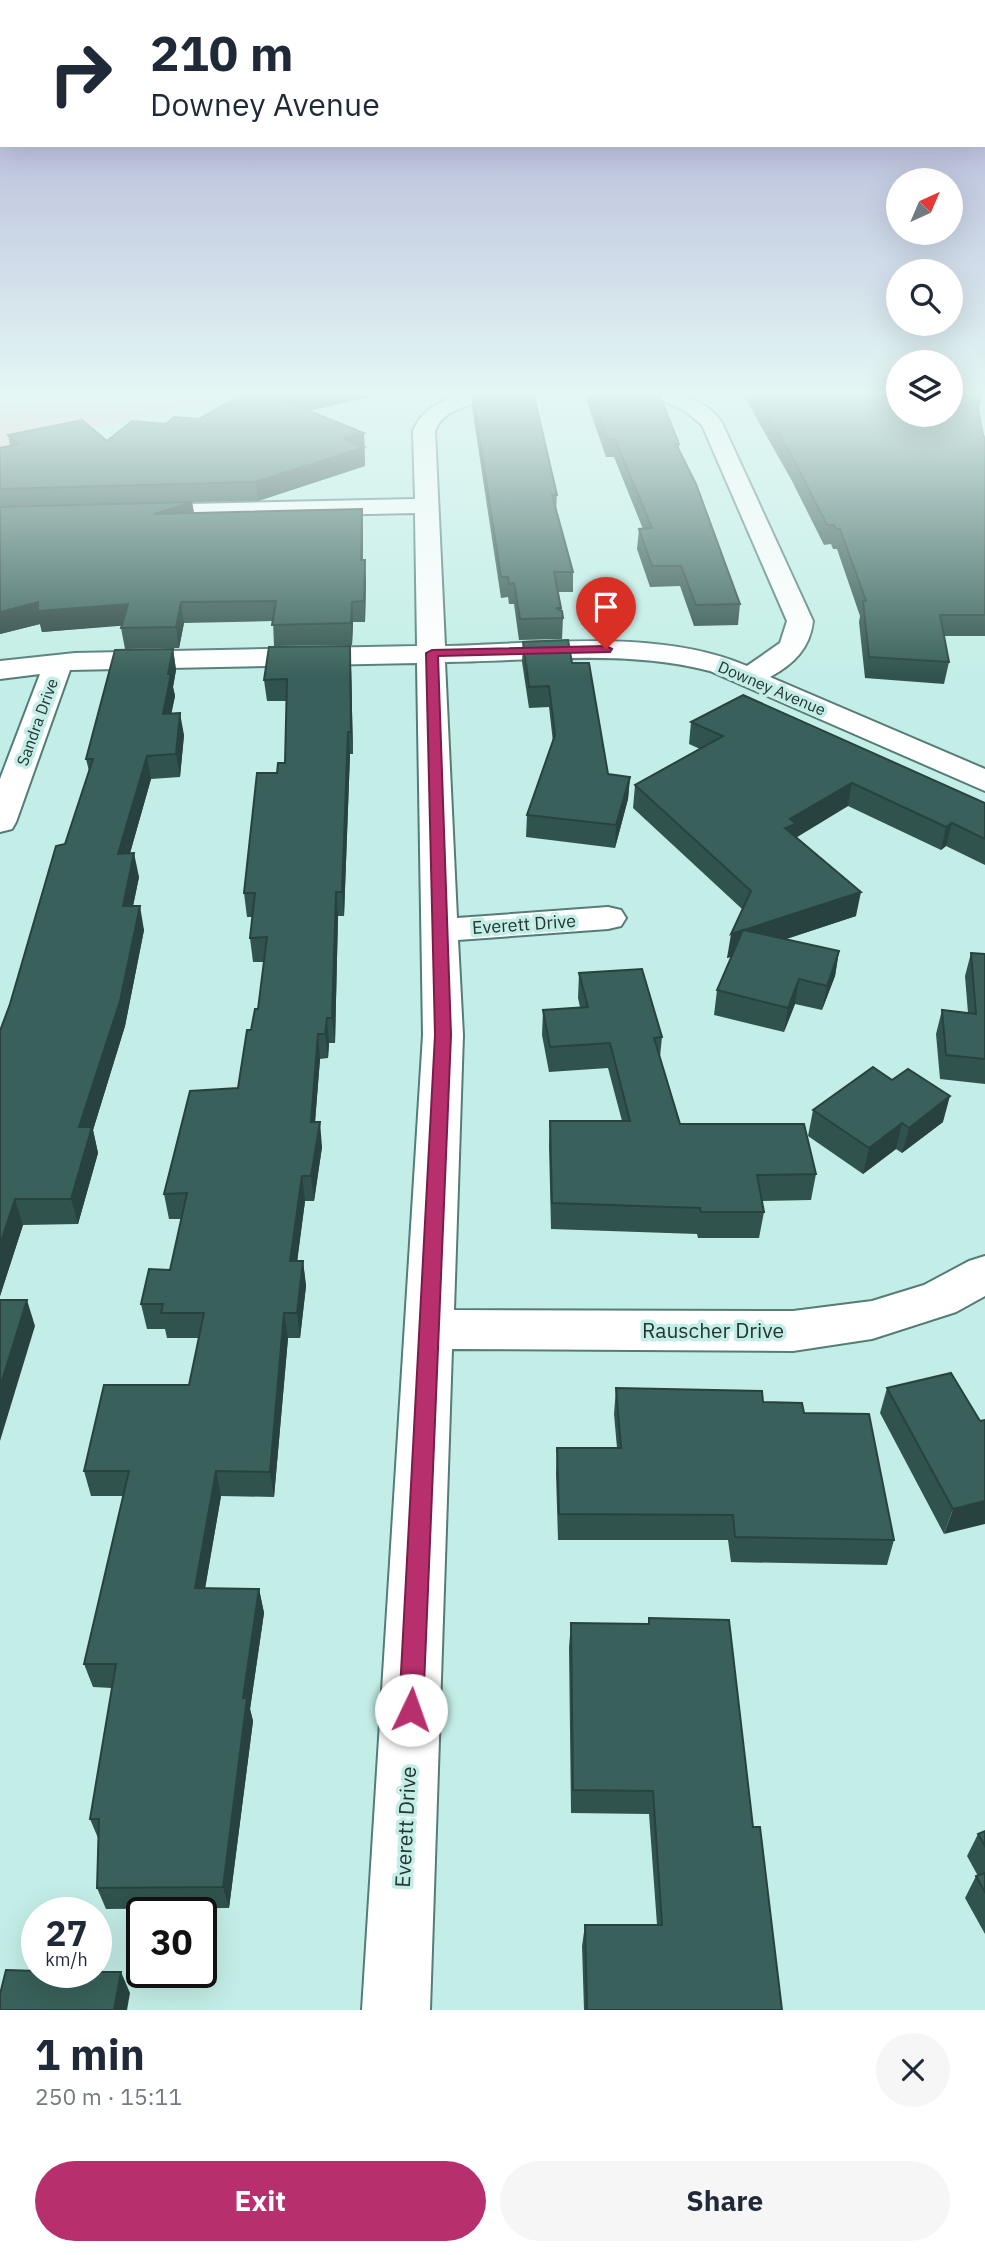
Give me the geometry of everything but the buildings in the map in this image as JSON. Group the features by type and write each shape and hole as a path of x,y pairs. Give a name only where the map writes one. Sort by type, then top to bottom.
{"street":[{"name":"Everett Drive","path":"396,2010 443,1035 426,490"},
{"path":"742,490 800,621 800,636 790,651 774,664 750,676"},
{"path":"125,512 426,506"},
{"name":"Downey Avenue","path":"0,670 59,663 645,650 720,664 985,781"},
{"name":"Sandra Drive","path":"0,822 59,663"},
{"name":"Everett Drive","path":"440,930 608,918"},
{"name":"Rauscher Drive","path":"430,1329 793,1331 872,1320 939,1299 985,1274"}],"route":[{"path":"411,1710 443,1035 432,653 606,649"}]}
